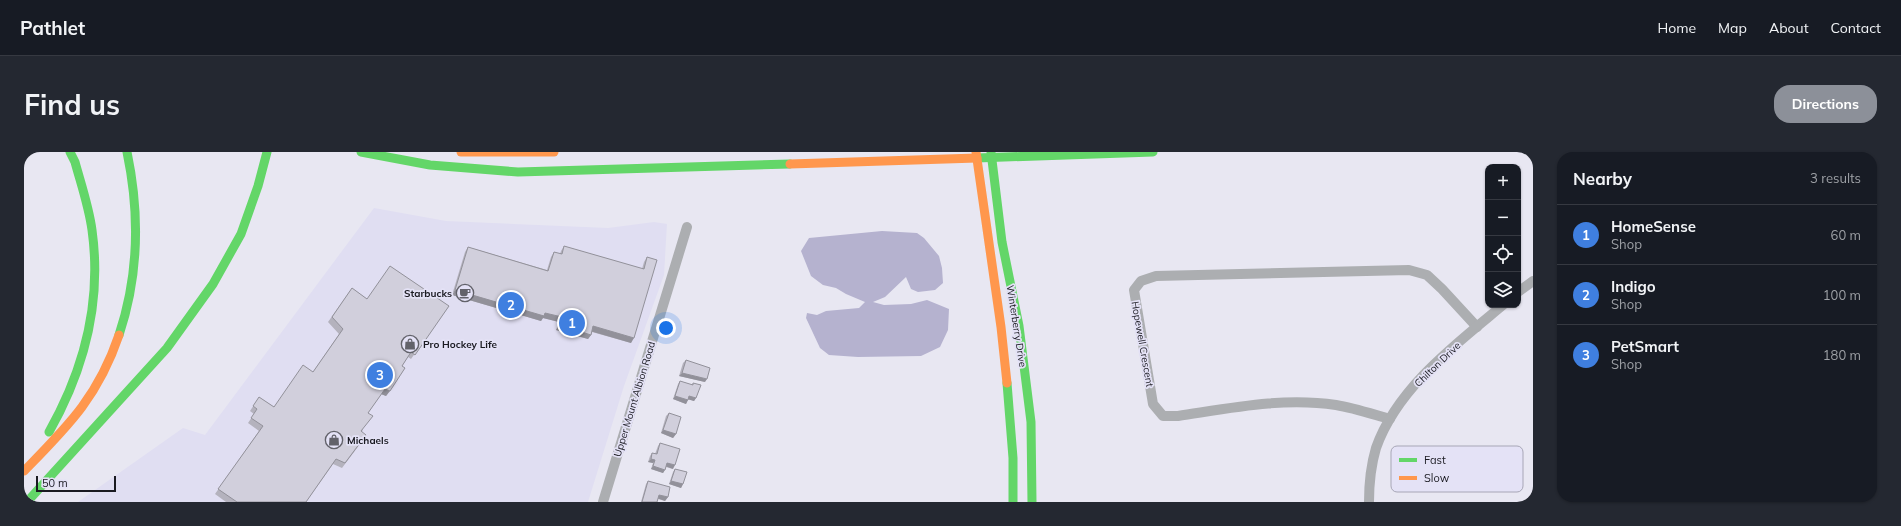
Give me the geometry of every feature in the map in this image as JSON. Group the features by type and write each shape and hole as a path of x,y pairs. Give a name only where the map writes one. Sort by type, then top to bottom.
{"main road":[{"path":"26,468 71,394 84,355 93,306 94,259 92,230 75,162 70,152"},
{"path":"26,468 81,410 96,388 114,351 130,299 134,265 136,210 133,178 127,152"},
{"path":"27,502 167,348 214,284 241,234 258,186 267,152"},
{"path":"360,152 430,166 518,172 976,155 1153,152"},
{"path":"461,152 554,152"},
{"name":"Winterberry Drive","path":"976,155 997,300 1010,408 1013,452 1013,502"},
{"name":"Winterberry Drive","path":"991,155 1002,242 1019,326 1031,422 1032,502"}],"street":[{"name":"Upper Mount Albion Road","path":"603,502 687,227"},
{"name":"Hopewell Crescent","path":"1390,419 1337,405 1292,402 1271,402 1178,416 1163,416 1153,404 1134,290 1141,281 1156,276 1409,270 1427,275 1477,327"},
{"path":"1521,290 1533,281"},
{"name":"Chilton Drive","path":"1369,502 1369,484 1376,448 1390,419 1420,379 1499,308"}],"shaded area":[{"path":"374,208 446,221 608,228 654,222 667,224 664,275 624,386 588,502 78,502 183,428 205,435"},
{"path":"882,231 917,233 924,238 939,256 942,268 943,283 935,290 918,292 911,289 906,277 885,297 873,302 884,305 911,304 927,300 949,309 948,330 940,347 921,356 858,357 829,355 820,348 806,318 807,313 817,315 826,311 859,308 865,302 836,288 823,285 811,276 801,251 809,238"}],"building":[{"path":"564,246 644,269 647,257 657,260 634,338 593,326 591,335 560,325 562,317 545,313 544,316 455,290 468,247 548,271 554,252 562,254"},
{"path":"390,266 449,306 415,355 411,352 402,366 405,368 390,391 385,389 368,413 373,416 361,431 366,435 345,463 336,459 306,502 237,502 218,489 263,426 251,418 257,409 253,406 259,397 274,407 303,365 313,372 343,329 332,317 352,288 367,299"},
{"path":"686,360 710,368 707,379 682,373"},
{"path":"680,381 693,385 693,383 701,385 696,398 689,396 688,400 675,396"},
{"path":"669,413 681,417 676,434 663,430"},
{"path":"660,443 680,449 675,465 667,463 665,470 653,466 655,460 651,459 652,453 657,454"},
{"path":"675,469 687,472 683,484 671,481"},
{"path":"648,481 670,487 668,497 659,495 657,502 642,502"}],"traffic: fast":[{"path":"49,432 72,384 81,360 92,309 94,283 94,257 91,221 75,162 70,152"},
{"path":"119,335 131,290 134,267 134,198 127,152"},
{"path":"27,502 167,348 213,284 241,234 258,186 267,152"},
{"path":"361,152 430,165 518,172 790,164"},
{"path":"991,152 1002,242 1019,326 1031,422 1032,502"},
{"path":"977,158 1153,152"},
{"path":"1007,383 1013,458 1013,502"}],"traffic: slow":[{"path":"461,152 554,152"},
{"path":"976,152 1001,327 1007,383"},
{"path":"790,164 977,158"},
{"path":"24,471 68,425 80,409 101,376 111,357 119,335"}],"place":[{"name":"Starbucks","path":"465,293"},
{"name":"Indigo","path":"511,305"},
{"name":"HomeSense","path":"572,323"},
{"name":"Pro Hockey Life","path":"410,344"},
{"name":"PetSmart","path":"380,375"},
{"name":"Michaels","path":"334,440"}]}
